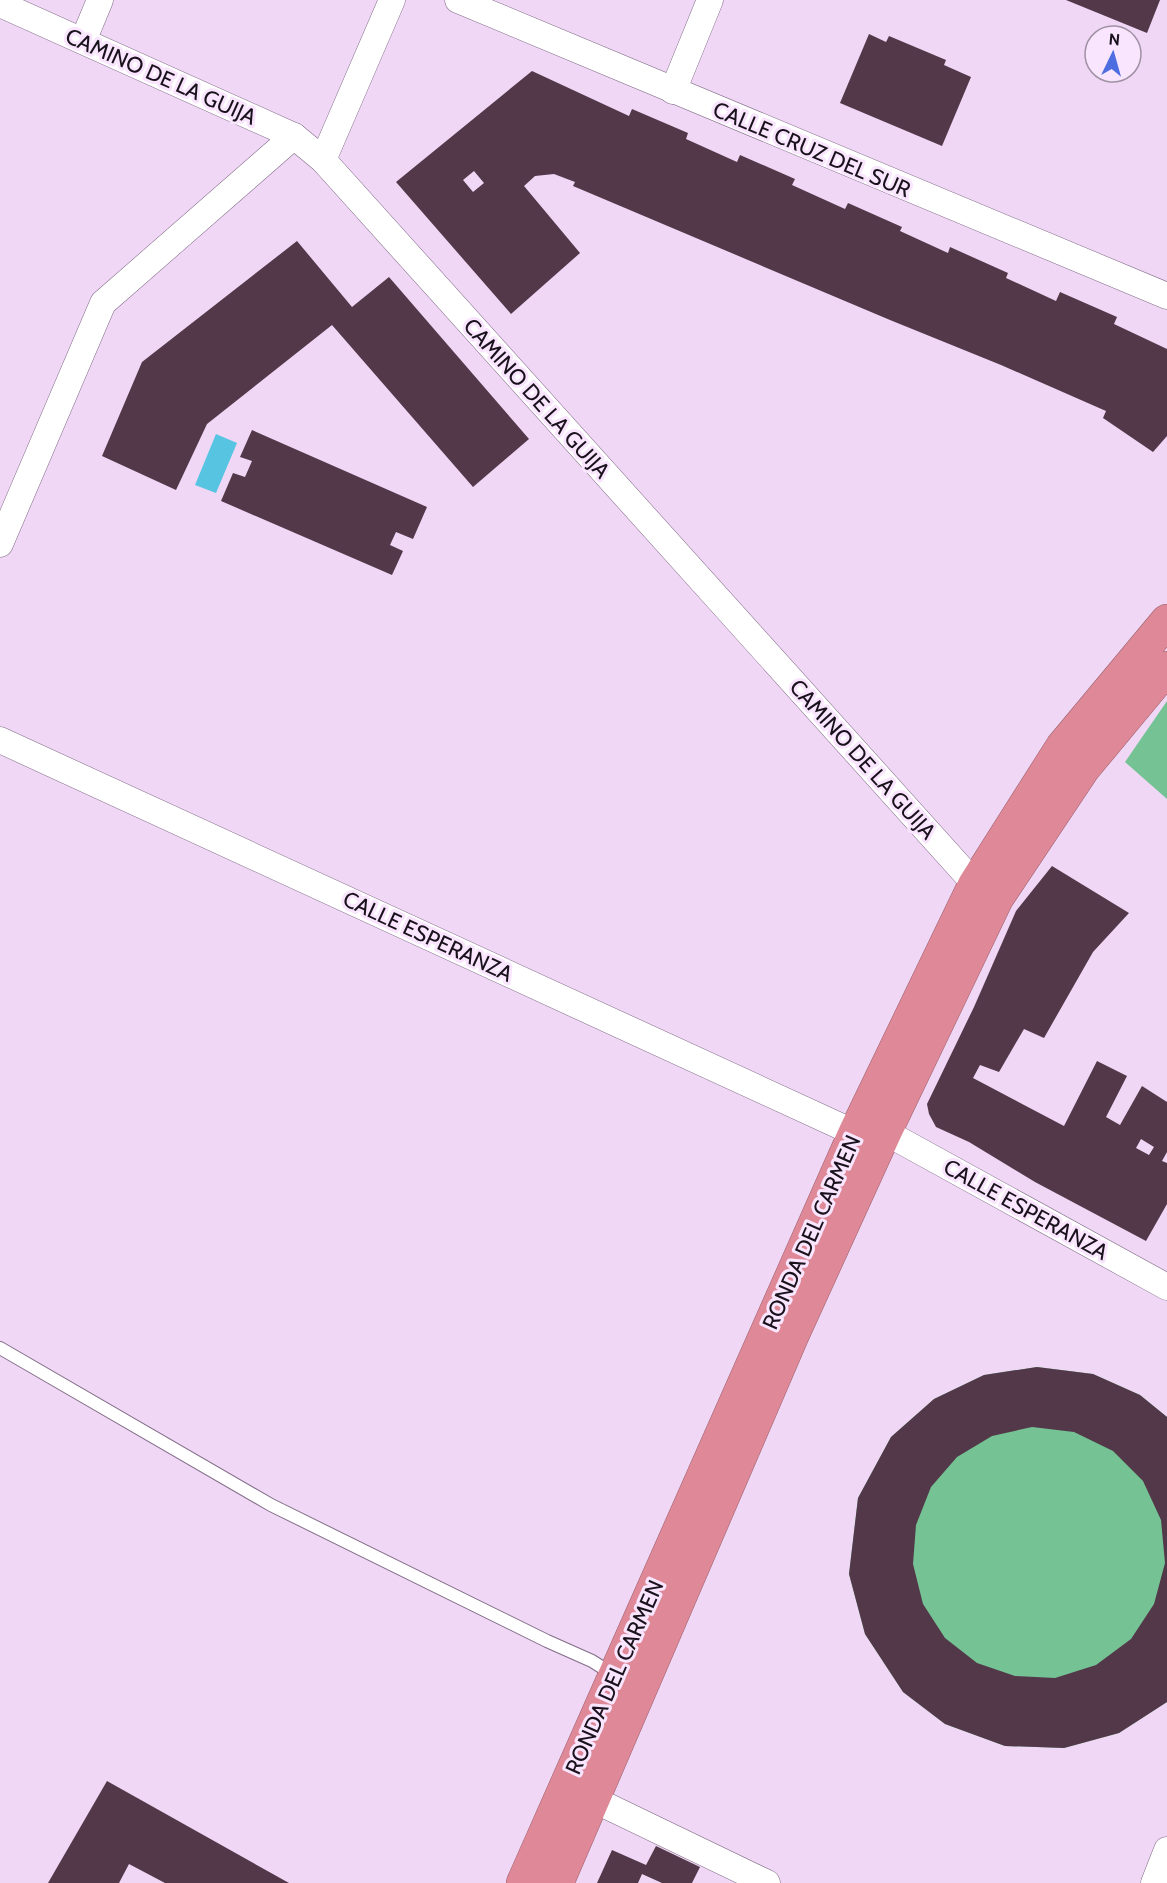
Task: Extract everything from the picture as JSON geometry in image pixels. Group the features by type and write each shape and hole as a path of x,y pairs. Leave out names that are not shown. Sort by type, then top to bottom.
{"highway":[{"name":"RONDA DEL CARMEN","path":"557,1883 580,1792 615,1676 870,1132 986,891 1062,747 1167,621"},
{"name":"RONDA DEL CARMEN","path":"986,891 1167,668"},
{"name":"RONDA DEL CARMEN","path":"523,1883 580,1792 792,1336 870,1132"}],"street":[{"path":"83,41 100,0"},
{"path":"323,160 392,0"},
{"name":"CALLE CRUZ DEL SUR","path":"458,0 1167,296"},
{"path":"673,91 710,0"},
{"name":"CAMINO DE LA GUIJA","path":"0,4 294,136 323,160 986,891"},
{"path":"0,544 103,303 294,136"},
{"name":"CALLE ESPERANZA","path":"0,740 870,1132 1167,1287"},
{"path":"580,1792 760,1881"},
{"path":"1154,1883 1167,1850"}],"lane":[{"path":"0,1348 271,1505 592,1661 615,1676"}],"green space":[{"path":"1167,701 1167,799 1125,762"},
{"path":"1037,1367 1093,1374 1140,1395 1167,1417 1167,1702 1119,1733 1064,1748 1005,1746 945,1724 903,1692 865,1634 849,1574 858,1498 891,1437 934,1399 984,1375"}],"water":[{"path":"216,434 237,443 216,493 195,485"}],"building":[{"path":"1066,0 1160,0 1147,33 1143,31 1143,24 1125,24"},
{"path":"869,34 886,42 889,36 946,60 944,65 971,77 942,146 840,103"},
{"path":"532,71 629,116 632,109 688,133 686,139 737,162 740,155 795,179 792,185 845,209 848,203 902,227 900,231 948,253 950,247 1008,273 1006,278 1056,301 1060,292 1117,317 1114,324 1167,349 1167,436 1153,452 1103,418 1106,411 573,186 575,182 554,174 535,176 524,186 580,253 511,314 396,182","holes":["474,171 484,183 473,192 463,180"]},
{"path":"297,241 352,307 389,277 529,439 473,487 332,325 207,424 176,490 102,456 142,362"},
{"path":"252,430 427,507 413,539 396,532 390,545 403,551 392,575 221,501 233,473 245,477 252,461 240,457"},
{"path":"1052,866 1129,913 1093,952 1044,1038 1024,1029 999,1072 980,1065 973,1078 1064,1126 1097,1061 1127,1076 1106,1117 1120,1125 1142,1086 1167,1102 1167,1152 1162,1161 1167,1163 1167,1204 1146,1241 1035,1182 969,1142 936,1127 929,1114 927,1104 974,1007 1016,911","holes":["1141,1139 1154,1147 1149,1155 1136,1148"]},
{"path":"1037,1367 1093,1374 1140,1395 1167,1417 1167,1702 1119,1733 1064,1748 1005,1746 945,1724 903,1692 865,1634 849,1574 858,1498 891,1437 934,1399 984,1375","holes":["1032,1427 1074,1432 1113,1451 1143,1481 1161,1520 1165,1563 1154,1604 1131,1639 1096,1665 1055,1678 1015,1676 977,1663 945,1638 923,1604 913,1564 916,1525 931,1487 957,1457 992,1436"]},
{"path":"107,1781 289,1883 165,1883 129,1864 119,1883 48,1883"},
{"path":"656,1846 700,1867 692,1883 662,1883 642,1874 638,1883 597,1883 612,1850 646,1865"}]}
